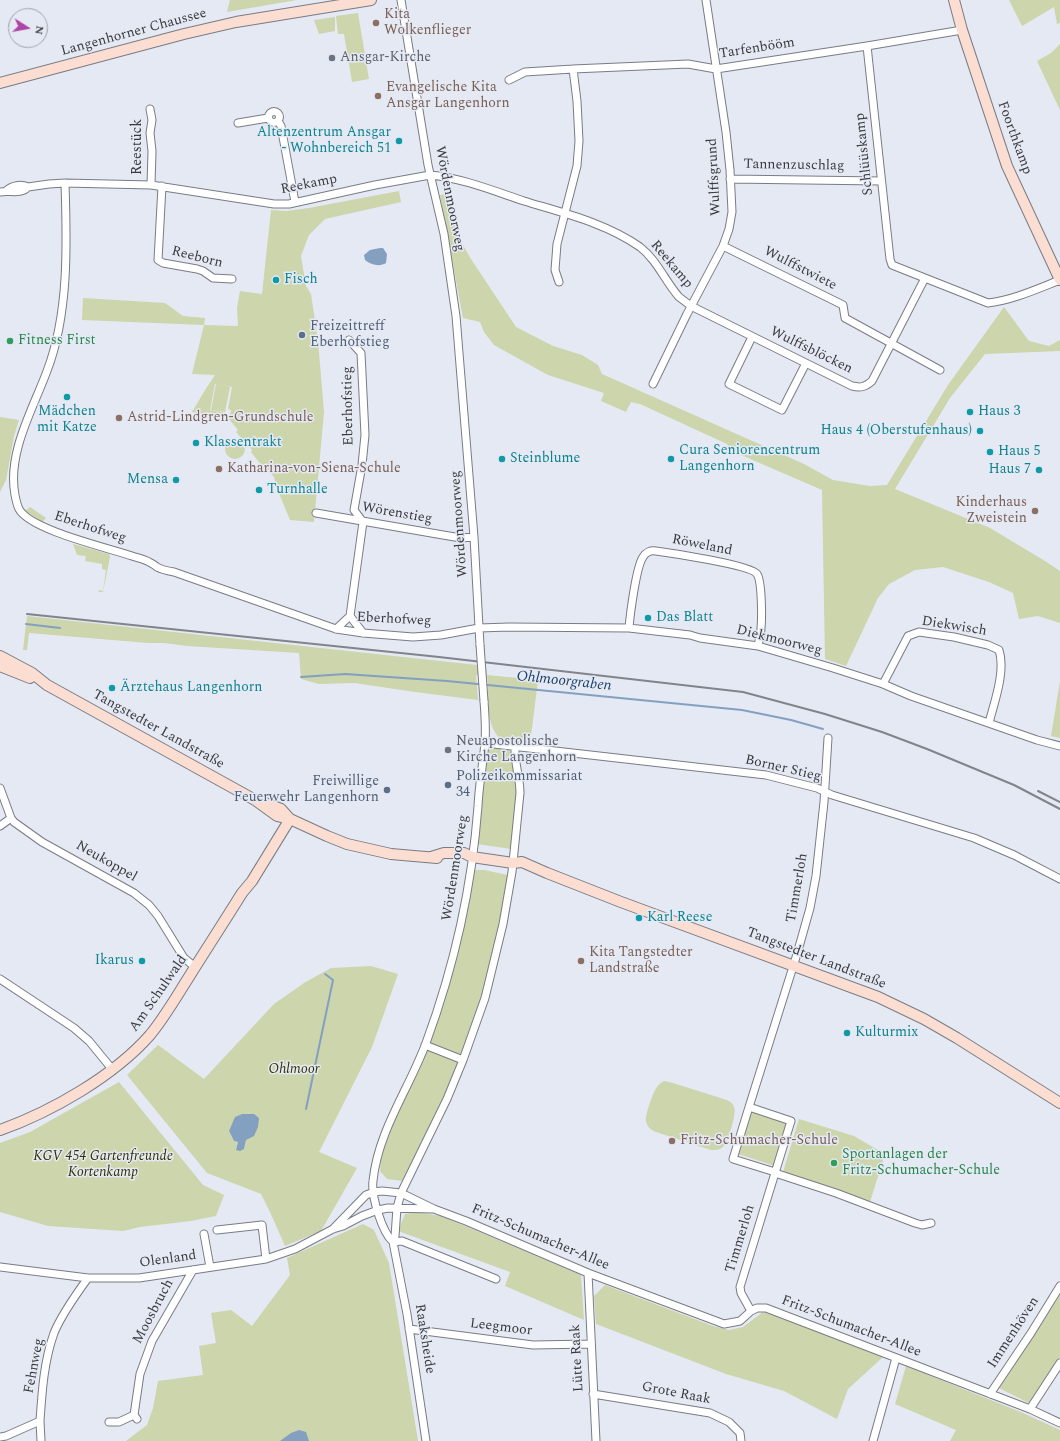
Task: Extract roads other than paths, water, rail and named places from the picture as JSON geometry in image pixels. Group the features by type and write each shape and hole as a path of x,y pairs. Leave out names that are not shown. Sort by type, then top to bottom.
{"street":[{"name":"Langenhorner Chaussee","path":"0,83 184,34 236,22 371,0"},
{"name":"Wördenmoorweg","path":"374,1192 372,1182 380,1146 425,1045 443,995 457,944 472,857 485,743 484,700 474,537 466,424 455,309 444,234 430,175 401,0"},
{"name":"Wulffsgrund","path":"653,384 691,306 724,246 732,212 726,132 706,0"},
{"name":"Foorthkamp","path":"954,0 962,30 1007,166 1060,280"},
{"name":"Tarfenbööm","path":"509,80 524,72 573,69 688,64 716,69 962,30"},
{"name":"Schlüüskamp","path":"867,46 890,259 892,265 925,278"},
{"path":"559,282 555,270 558,244 576,166 579,141 577,101 573,69"},
{"name":"Reestück","path":"150,109 152,120 150,133 152,151 151,185"},
{"path":"238,123 268,118 272,123 278,121 281,126 295,202"},
{"name":"Reekamp","path":"3,191 21,185 28,187 65,183 151,185 274,204 295,202 430,175 460,181 565,213 613,231 641,248 660,267 680,298 691,306"},
{"name":"Tannenzuschlag","path":"730,179 881,181"},
{"name":"Eberhofweg","path":"65,183 65,282 59,326 50,363 29,414 17,455 13,481 19,509 25,517 56,532 151,562 157,567 336,629 363,633 414,637 441,635 479,628"},
{"name":"Reeborn","path":"162,186 158,260 163,263 203,271 213,278 232,279"},
{"name":"Wulffstwiete","path":"724,246 843,305 845,318 940,370"},
{"path":"925,278 988,303 1025,294 1060,280"},
{"name":"Wulffsblöcken","path":"691,306 858,388 866,386 872,381 925,278"},
{"path":"752,337 729,384 782,410 806,363"},
{"name":"Eberhofstieg","path":"349,340 361,352 363,375 365,435 362,465 354,510 363,522"},
{"name":"Wörenstieg","path":"316,513 461,538 474,537"},
{"path":"336,629 350,616 363,522"},
{"name":"Röweland","path":"629,628 640,562 647,553 656,551 730,564 756,572 759,578 761,629 758,646"},
{"path":"350,616 363,633"},
{"name":"Diekmoorweg","path":"479,628 629,628 690,635 700,638 758,646 883,684 911,696 1037,740 1060,746"},
{"name":"Diekwisch","path":"883,684 908,636 919,632 988,644 999,650 1002,658 1002,668 989,723"},
{"name":"Tangstedter Landstraße","path":"0,656 32,673 47,685"},
{"name":"Tangstedter Landstraße","path":"0,666 47,685 255,800 277,807 290,819 327,836 359,848 391,854 464,860 472,857 513,863 520,869 547,873 878,997 924,1019 1060,1103"},
{"name":"Timmerloh","path":"828,738 825,791 814,885 806,926 733,1159 836,1193 915,1223 922,1225 931,1223"},
{"name":"Borner Stieg","path":"485,743 766,775 817,788 832,795 974,838 1014,855 1060,879"},
{"path":"400,1196 447,1099 464,1060 485,998 503,924 513,863 520,793 520,780 515,747"},
{"path":"0,788 11,818 0,826"},
{"name":"Neukoppel","path":"11,818 42,842 134,893 158,916 184,958 195,967"},
{"name":"Am Schulwald","path":"0,1130 30,1118 82,1090 112,1069 140,1046 157,1027 242,893 252,881 290,819"},
{"path":"0,979 74,1028 89,1041 112,1069"},
{"path":"425,1045 464,1060"},
{"name":"Timmerloh","path":"749,1107 791,1121 740,1287 741,1293 751,1311"},
{"name":"Fritz-Schumacher-Allee","path":"374,1192 387,1191 400,1196 419,1200 434,1209 588,1273 724,1324 740,1321 751,1311 757,1308 766,1308 1030,1409 1060,1423"},
{"name":"Raaksheide","path":"374,1192 378,1210 389,1238 393,1242 409,1328 426,1441"},
{"name":"Olenland","path":"333,1229 366,1195 374,1192"},
{"name":"Raaksheide","path":"393,1242 396,1236 397,1208 400,1196"},
{"name":"Fritz-Schumacher-Allee","path":"388,1208 434,1209"},
{"name":"Olenland","path":"0,1267 88,1278 138,1278 266,1259 295,1249 362,1216 388,1208"},
{"path":"217,1230 262,1225 266,1259"},
{"path":"204,1234 210,1267"},
{"path":"393,1242 402,1241 496,1279"},
{"name":"Moosbruch","path":"109,1422 119,1422 135,1417 140,1374 152,1341 193,1270"},
{"name":"Lütte Raak","path":"588,1273 590,1344 596,1441"},
{"name":"Fehnweg","path":"41,1441 40,1421 45,1364 54,1332 88,1278"},
{"name":"Immenhöven","path":"990,1394 1031,1333 1060,1286"},
{"name":"Leegmoor","path":"409,1328 532,1345 590,1344"},
{"path":"873,1441 896,1358"},
{"path":"1030,1409 1060,1363"},
{"name":"Grote Raak","path":"593,1394 710,1413 730,1422 740,1433 742,1441"},
{"path":"0,1437 6,1436 40,1421"}],"water":[{"path":"383,248 387,254 386,263 376,265 365,260 364,255 370,250"},
{"path":"242,1114 254,1114 259,1118 258,1127 254,1136 246,1140 244,1149 240,1151 236,1150 238,1142 234,1141 229,1131 235,1117"},
{"path":"299,1430 306,1432 309,1441 280,1441 291,1433"}],"waterway":[{"name":"Ohlmoorgraben","path":"26,624 60,628"},
{"name":"Ohlmoorgraben","path":"301,677 345,674 447,681 742,710 791,720 823,729"},
{"name":"Ohlmoorgraben","path":"306,1109 333,980 325,974"}],"railway":[{"path":"27,614 439,657 743,692 825,714 882,732 1014,785 1060,809"},
{"path":"1038,791 1060,802"}],"place":[{"name":"Kita Wolkenflieger","path":"376,23"},
{"name":"Ansgar-Kirche","path":"332,58"},
{"name":"Evangelische Kita Ansgar Langenhorn","path":"378,96"},
{"name":"Altenzentrum Ansgar - Wohnbereich 51","path":"399,141"},
{"name":"Fisch","path":"276,280"},
{"name":"Freizeittreff Eberhofstieg","path":"302,335"},
{"name":"Fitness First","path":"10,341"},
{"name":"Mädchen mit Katze","path":"67,397"},
{"name":"Haus 3","path":"970,412"},
{"name":"Astrid-Lindgren-Grundschule","path":"119,418"},
{"name":"Haus 4 (Oberstufenhaus)","path":"980,431"},
{"name":"Klassentrakt","path":"196,443"},
{"name":"Haus 5","path":"990,452"},
{"name":"Steinblume","path":"502,459"},
{"name":"Cura Seniorencentrum Langenhorn","path":"671,459"},
{"name":"Katharina-von-Siena-Schule","path":"219,469"},
{"name":"Haus 7","path":"1039,470"},
{"name":"Mensa","path":"176,480"},
{"name":"Turnhalle","path":"259,490"},
{"name":"Kinderhaus Zweistein","path":"1035,511"},
{"name":"Das Blatt","path":"648,618"},
{"name":"Ärztehaus Langenhorn","path":"112,688"},
{"name":"Neuapostolische Kirche Langenhorn","path":"448,750"},
{"name":"Polizeikommissariat 34","path":"448,785"},
{"name":"Freiwillige Feuerwehr Langenhorn","path":"387,790"},
{"name":"Karl Reese","path":"639,918"},
{"name":"Ikarus","path":"142,961"},
{"name":"Kita Tangstedter Landstraße","path":"581,961"},
{"name":"Kulturmix","path":"847,1033"},
{"name":"Fritz-Schumacher-Schule","path":"672,1141"},
{"name":"Sportanlagen der Fritz-Schumacher-Schule","path":"834,1163"}],"park label":[{"name":"Ohlmoor","path":"294,1070"},
{"name":"KGV 454 Gartenfreunde Kortenkamp","path":"103,1166"}]}
